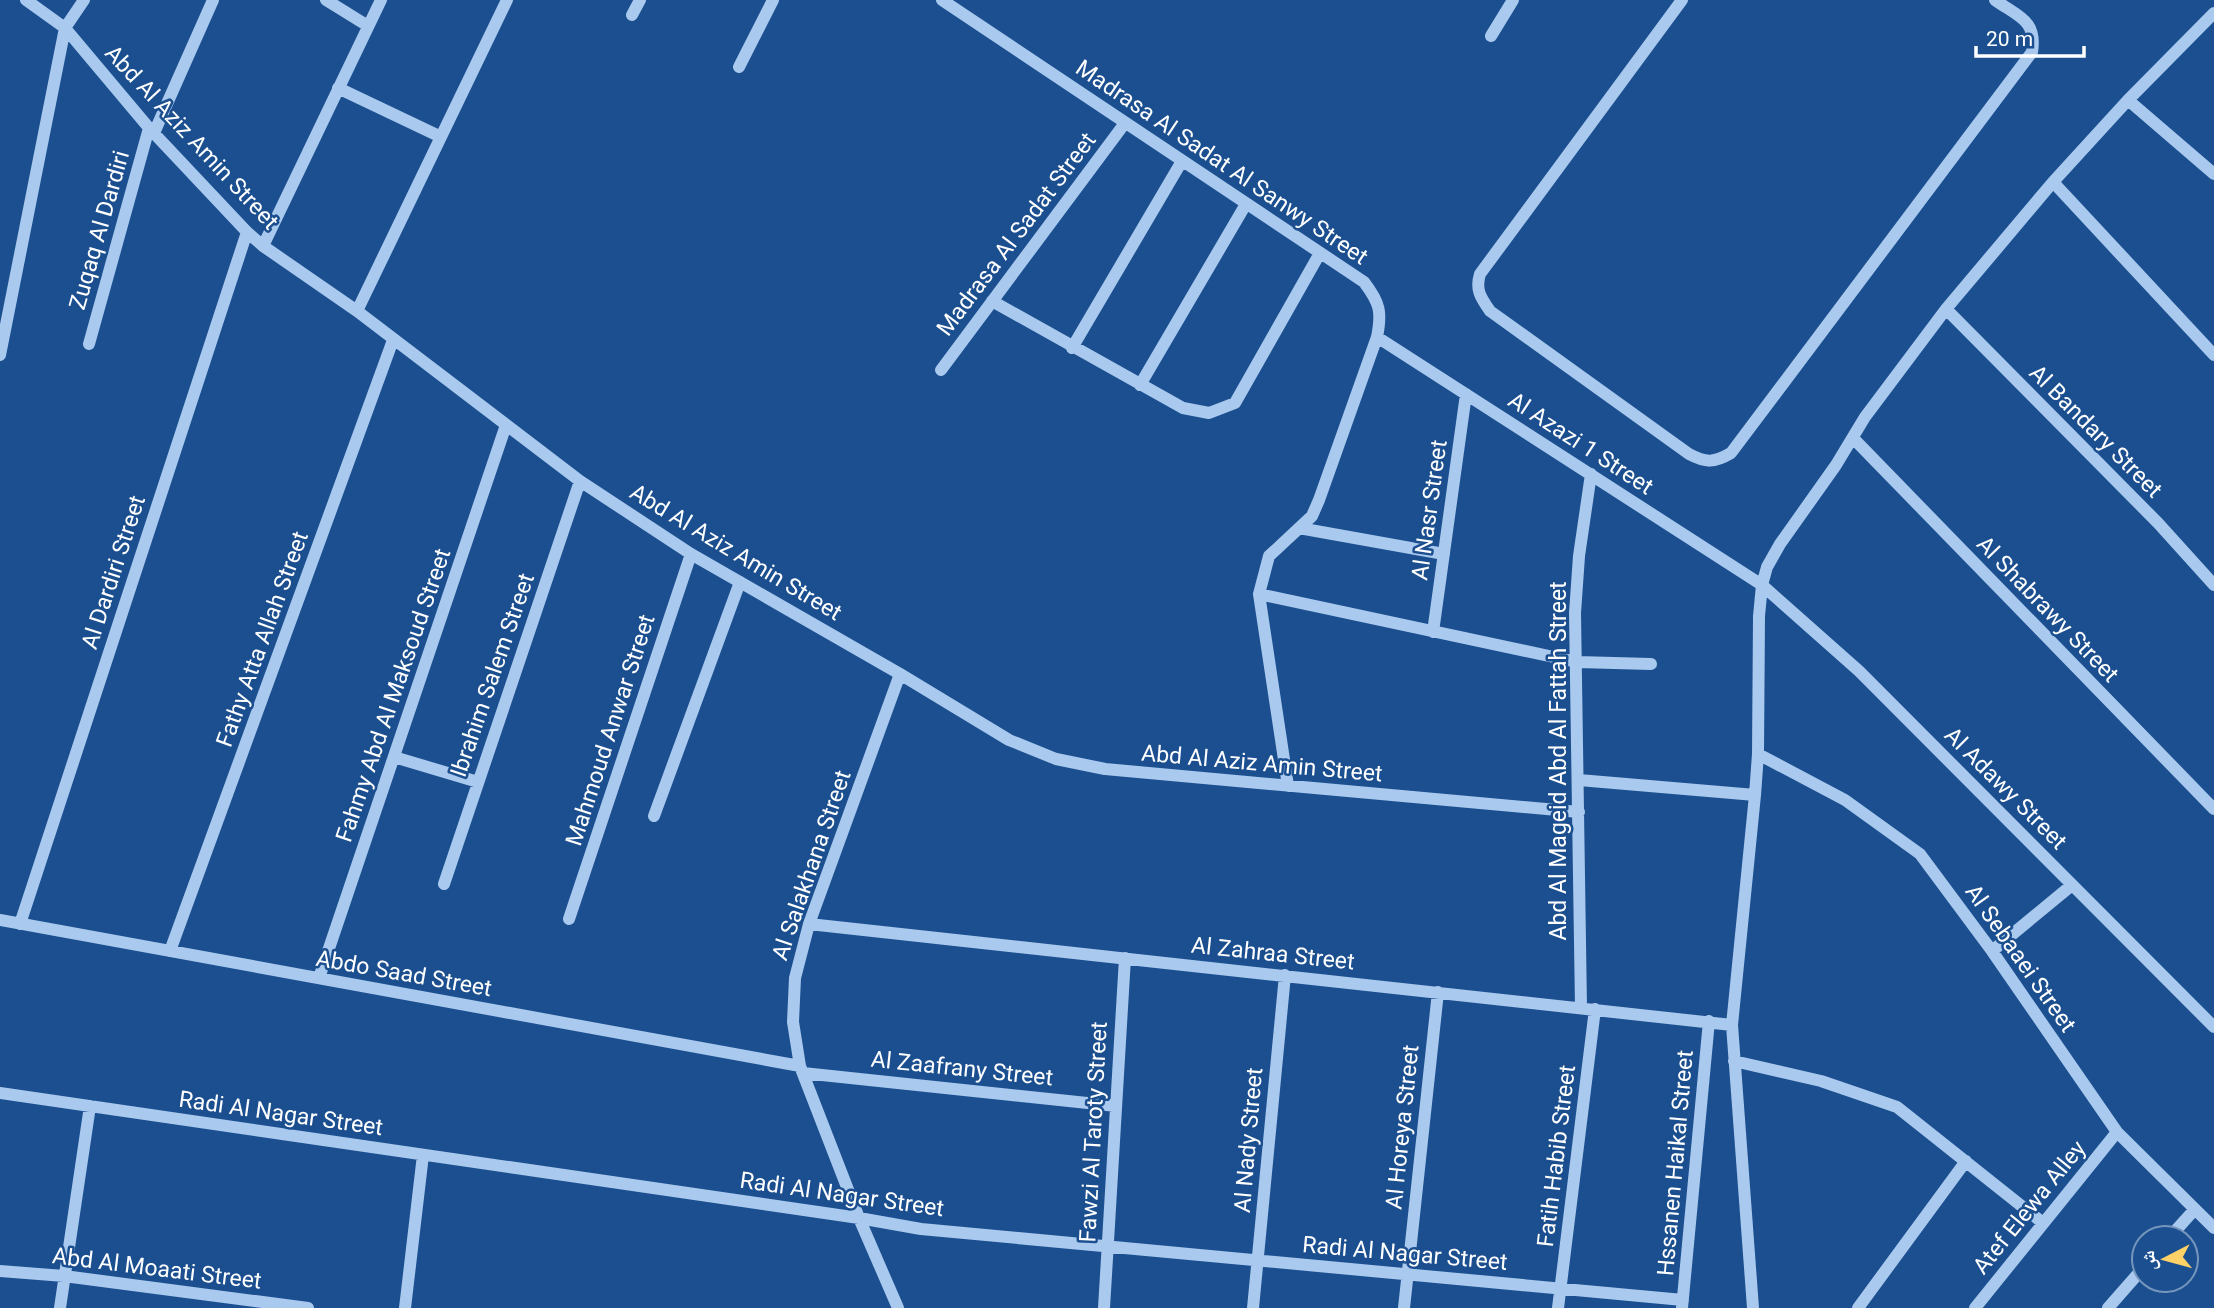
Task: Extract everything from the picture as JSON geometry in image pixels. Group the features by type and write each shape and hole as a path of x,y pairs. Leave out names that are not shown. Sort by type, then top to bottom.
{"street":[{"name":"Abd Al Aziz Amin Street","path":"26,0 65,27 152,131 263,246 357,311 580,481 691,554 1009,740 1056,759 1105,769 1579,812"},
{"path":"0,355 65,27 84,0"},
{"path":"152,131 213,0"},
{"path":"326,0 368,26"},
{"path":"263,246 380,0"},
{"path":"357,311 507,0"},
{"path":"632,15 640,0"},
{"path":"739,67 774,0"},
{"name":"Madrasa Al Sadat Al Sanwy Street","path":"942,0 1364,282 1376,298 1381,318 1377,337 1319,500 1312,516 1269,556 1259,594"},
{"path":"1491,36 1513,0"},
{"path":"1682,0 1480,274 1478,283 1479,294 1490,311 1689,454 1704,462 1717,462 1731,453 2032,52 2034,37 2031,26 1995,0"},
{"path":"1753,1308 1732,1025 1755,795 1762,584 1767,567 1891,380 1945,309 2053,182 2128,100 2214,13"},
{"path":"338,88 441,137"},
{"path":"2128,100 2214,174"},
{"name":"Madrasa Al Sadat Street","path":"941,370 1125,123"},
{"name":"Zuqaq Al Dardiri","path":"89,344 152,131"},
{"path":"1072,348 1182,161"},
{"path":"2053,182 2214,355"},
{"path":"1140,385 1246,204"},
{"name":"Al Dardiri Street","path":"20,924 247,232"},
{"path":"992,302 1183,408 1209,414 1235,403 1320,253"},
{"name":"Al Bandary Street","path":"1945,309 2158,523 2214,585"},
{"name":"Al Azazi 1 Street","path":"1377,337 1762,584"},
{"name":"Fathy Atta Allah Street","path":"170,951 393,340"},
{"name":"Al Nasr Street","path":"1433,632 1466,394"},
{"name":"Fahmy Abd Al Maksoud Street","path":"319,978 506,425"},
{"name":"Al Shabrawy Street","path":"1853,438 2214,809"},
{"name":"Abd Al Mageid Abd Al Fattah Street","path":"1581,1008 1575,613 1579,556 1591,474"},
{"name":"Ibrahim Salem Street","path":"444,884 580,481"},
{"path":"1299,528 1444,554"},
{"name":"Mahmoud Anwar Street","path":"569,919 691,554"},
{"path":"654,816 740,582"},
{"name":"Al Adawy Street","path":"1762,584 1859,671 2214,1027"},
{"path":"1288,786 1259,594 1577,663 1651,664"},
{"name":"Al Salakhana Street","path":"898,1308 859,1218 801,1070 793,1023 794,978 809,924 900,674"},
{"name":"Al Sebaaei Street","path":"1758,754 1845,800 1920,855 1992,951 2117,1132 2214,1228"},
{"path":"394,757 478,782"},
{"path":"1579,780 1755,795"},
{"path":"1992,951 2072,885"},
{"name":"Abdo Saad Street","path":"0,920 801,1070"},
{"name":"Al Zahraa Street","path":"809,924 1732,1025"},
{"name":"Fawzi Al Taroty Street","path":"1104,1308 1125,958"},
{"name":"Al Nady Street","path":"1253,1308 1285,975"},
{"name":"Al Horeya Street","path":"1404,1308 1438,992"},
{"name":"Fatih Habib Street","path":"1559,1308 1595,1009"},
{"name":"Hssanen Haikal Street","path":"1683,1304 1709,1021"},
{"path":"1734,1061 1822,1081 1897,1107 2043,1223"},
{"name":"Al Zaafrany Street","path":"801,1070 1116,1106"},
{"name":"Radi Al Nagar Street","path":"0,1093 921,1229 1561,1289 1683,1304"},
{"path":"60,1308 90,1106"},
{"name":"Atef Elewa Alley","path":"1975,1308 2117,1132"},
{"path":"405,1308 423,1155"},
{"path":"1858,1308 1966,1161"},
{"path":"2182,1224 2195,1209"},
{"name":"Abd Al Moaati Street","path":"0,1271 64,1276 308,1308"},
{"path":"2108,1308 2130,1283"}]}
